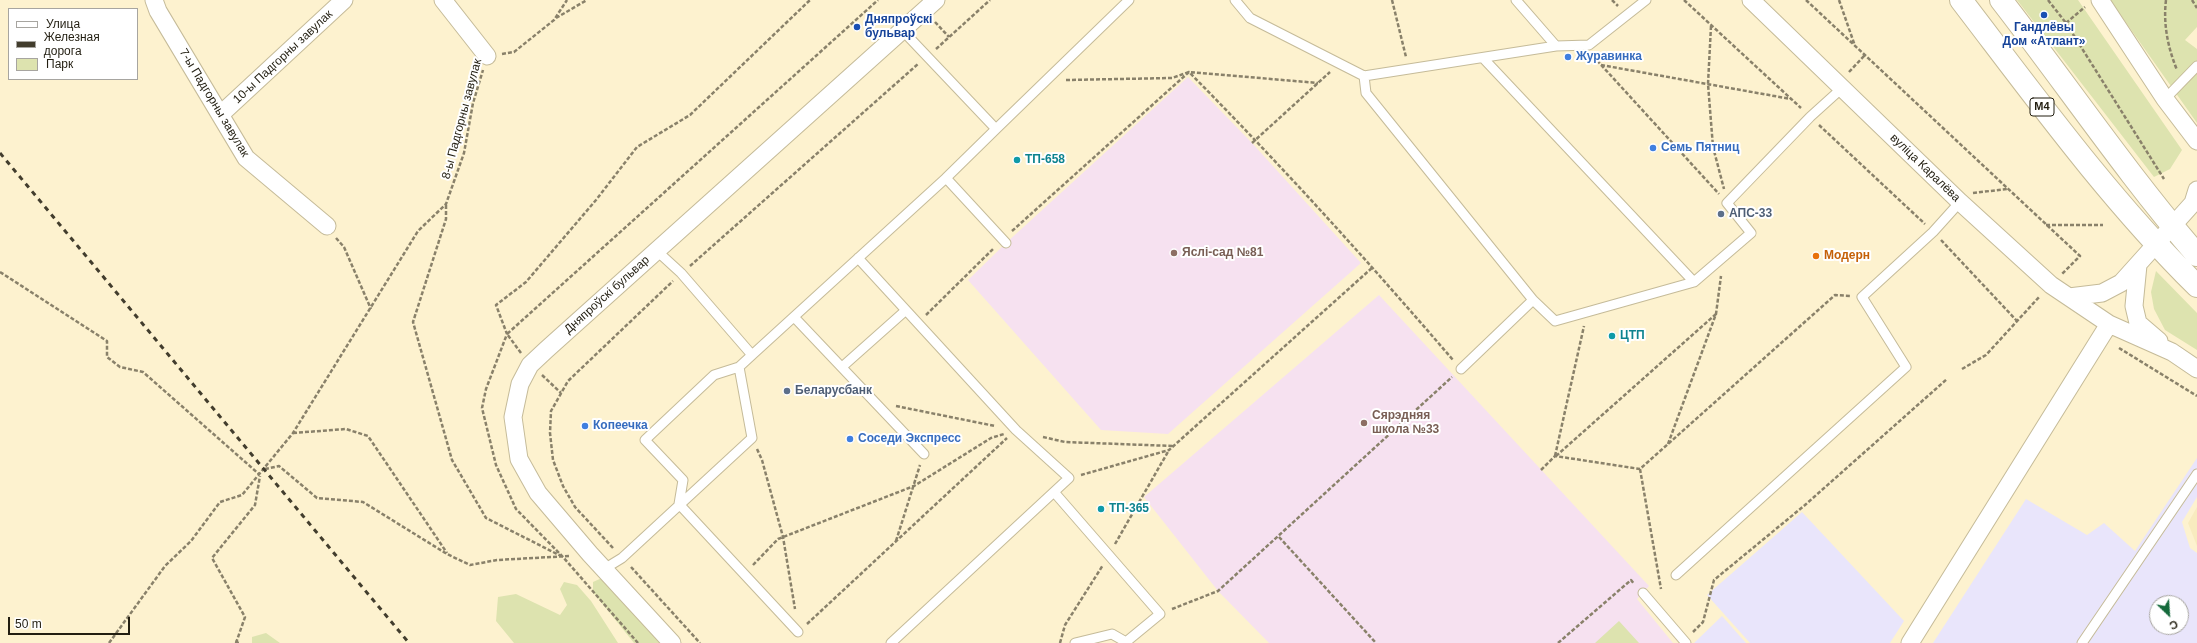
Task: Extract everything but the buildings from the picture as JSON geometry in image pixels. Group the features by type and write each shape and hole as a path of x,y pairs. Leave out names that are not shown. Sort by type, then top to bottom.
{"main road":[{"name":"М4","path":"1961,0 2068,142 2156,244 2197,286"},
{"name":"М4","path":"2001,0 2172,227 2197,255"}],"street":[{"name":"7-ы Падгорны завулак","path":"154,0 158,11 246,158 327,226"},
{"name":"10-ы Падгорны завулак","path":"221,114 344,0"},
{"path":"443,0 487,56"},
{"name":"Дняпроўскі бульвар","path":"672,643 590,554 538,493 519,459 513,417 520,384 530,365 936,0"},
{"name":"вуліца Каралёва","path":"1751,0 1960,202 2051,285 2069,297 2105,330 2172,352"},
{"path":"2094,2 2197,142"},
{"path":"2069,297 2102,293 2121,283 2196,198"},
{"path":"2138,265 2134,306 2138,323 2172,352 2197,370"},
{"path":"1910,643 2105,330"}],"lane":[{"path":"679,504 683,480 645,440 714,375 739,368 946,178 1129,0"},
{"path":"1235,0 1250,18 1364,76 1556,46 1589,45 1646,0"},
{"path":"1516,0 1556,46"},
{"path":"903,31 996,129"},
{"path":"1483,58 1694,282"},
{"path":"2165,99 2197,66"},
{"path":"1364,76 1366,94 1533,300 1555,321 1694,282 1751,234 1727,203 1839,86"},
{"path":"946,178 1004,241"},
{"path":"1676,575 1906,367 1862,297 1934,232 1960,202"},
{"path":"657,251 681,273 752,355"},
{"path":"858,258 905,311 1016,430 1069,478 891,643"},
{"path":"1460,369 1533,300"},
{"path":"842,367 905,311"},
{"path":"794,317 924,454"},
{"path":"604,569 622,558 752,438 739,368"},
{"path":"2082,643 2197,474"},
{"path":"1054,492 1160,614 1126,643 1112,634 1075,643"},
{"path":"679,504 798,632"},
{"path":"1643,593 1685,642"}],"path":[{"name":"8-ы Падгорны завулак","path":"109,643 165,566 191,541 220,502 242,495 265,469 293,433 418,231 446,204 464,153 473,103 487,56 514,52 554,20 567,0"},
{"path":"554,20 587,0"},
{"path":"562,393 530,365 506,334 496,305 526,282 596,200 636,147 690,115 810,0"},
{"path":"638,643 563,557 516,509 496,465 482,408 486,388 506,334 878,0"},
{"path":"1392,0 1409,69"},
{"path":"1684,0 1934,232 2017,321"},
{"path":"1839,0 1856,46"},
{"path":"2048,0 2066,23 2164,179"},
{"path":"2166,0 2167,37 2171,57 2183,81"},
{"path":"2192,0 2197,8"},
{"path":"2066,23 2094,2"},
{"path":"931,17 949,36"},
{"path":"1711,26 1708,84 1713,147 1727,203"},
{"path":"1589,45 1600,65 1727,203"},
{"path":"1839,86 1865,55"},
{"path":"1252,143 1339,64"},
{"path":"1600,65 1791,100"},
{"path":"1160,614 1218,591 1279,537 1460,369 1373,267 1256,139 1189,72"},
{"path":"917,323 1004,241 1189,72"},
{"path":"1046,80 1172,78 1189,72 1318,83"},
{"path":"1960,202 1975,191 2007,189"},
{"path":"446,204 446,220 413,322 452,460 486,518 563,557"},
{"path":"2046,225 2103,225"},
{"path":"327,226 344,247 371,309"},
{"path":"1668,444 1716,314 1724,256"},
{"path":"1069,478 1169,450 1373,267"},
{"path":"0,272 107,341 107,357 120,367 143,372 260,475 255,505 212,558 245,617 236,642 240,643"},
{"path":"1640,469 1835,295 1862,297"},
{"path":"1555,456 1587,312"},
{"path":"1541,470 1716,314"},
{"path":"2105,330 2197,396"},
{"path":"1685,642 1703,622 1714,580 1805,505 1947,380"},
{"path":"293,433 346,429 368,436 447,554"},
{"path":"744,574 778,539 914,486 992,438 1016,430"},
{"path":"798,632 1016,430"},
{"path":"752,438 762,460 783,537 798,632"},
{"path":"896,541 924,454"},
{"path":"1555,456 1640,469"},
{"path":"265,469 279,466 317,498 363,502 447,554 470,565 497,560 563,557 590,554"},
{"path":"1640,469 1661,589"},
{"path":"1279,537 1376,643"},
{"path":"1650,601 1676,575"},
{"path":"1558,643 1631,580 1643,593"}],"shaded area":[{"name":"Яслі-сад №81","path":"1188,77 1252,143 1361,263 1168,434 1101,430 968,280 1006,243"},
{"name":"Сярэдняя школа №33","path":"1379,295 1649,586 1637,599 1673,643 1269,643 1218,591 1144,497"},
{"path":"2197,458 2197,497 2182,522 2190,548 2197,553 2197,643 1933,643 2026,499 2087,535 2104,523 2135,551"},
{"path":"2197,507 2197,546 2188,523"},
{"path":"1802,512 1904,621 1890,643 1750,643 1707,595"},
{"path":"1722,616 1746,643 1694,643"}],"green space":[{"path":"2017,0 2078,0 2182,150 2170,169 2154,177"},
{"path":"2110,0 2197,0 2197,27 2185,40 2197,49 2197,123"},
{"path":"2156,271 2197,313 2197,350 2165,330 2154,309 2151,292"},
{"path":"604,577 665,643 634,643 593,592 593,582"},
{"path":"564,582 577,585 591,601 618,643 514,643 496,621 498,597 516,594 560,615 567,605 560,589"},
{"path":"1619,621 1639,643 1595,643"},
{"path":"266,633 280,643 252,643 252,637"}],"railway":[{"path":"0,153 409,643"}],"place":[{"name":"Гандлёвы Дом «Атлант»","path":"2044,15"},
{"name":"Дняпроўскі бульвар","path":"857,27"},
{"name":"Журавинка","path":"1568,57"},
{"name":"Семь Пятниц","path":"1653,148"},
{"name":"ТП-658","path":"1017,160"},
{"name":"АПС-33","path":"1721,214"},
{"name":"Яслі-сад №81","path":"1174,253"},
{"name":"Модерн","path":"1816,256"},
{"name":"ЦТП","path":"1612,336"},
{"name":"Беларусбанк","path":"787,391"},
{"name":"Сярэдняя школа №33","path":"1364,423"},
{"name":"Копеечка","path":"585,426"},
{"name":"Соседи Экспресс","path":"850,439"},
{"name":"ТП-365","path":"1101,509"}]}
